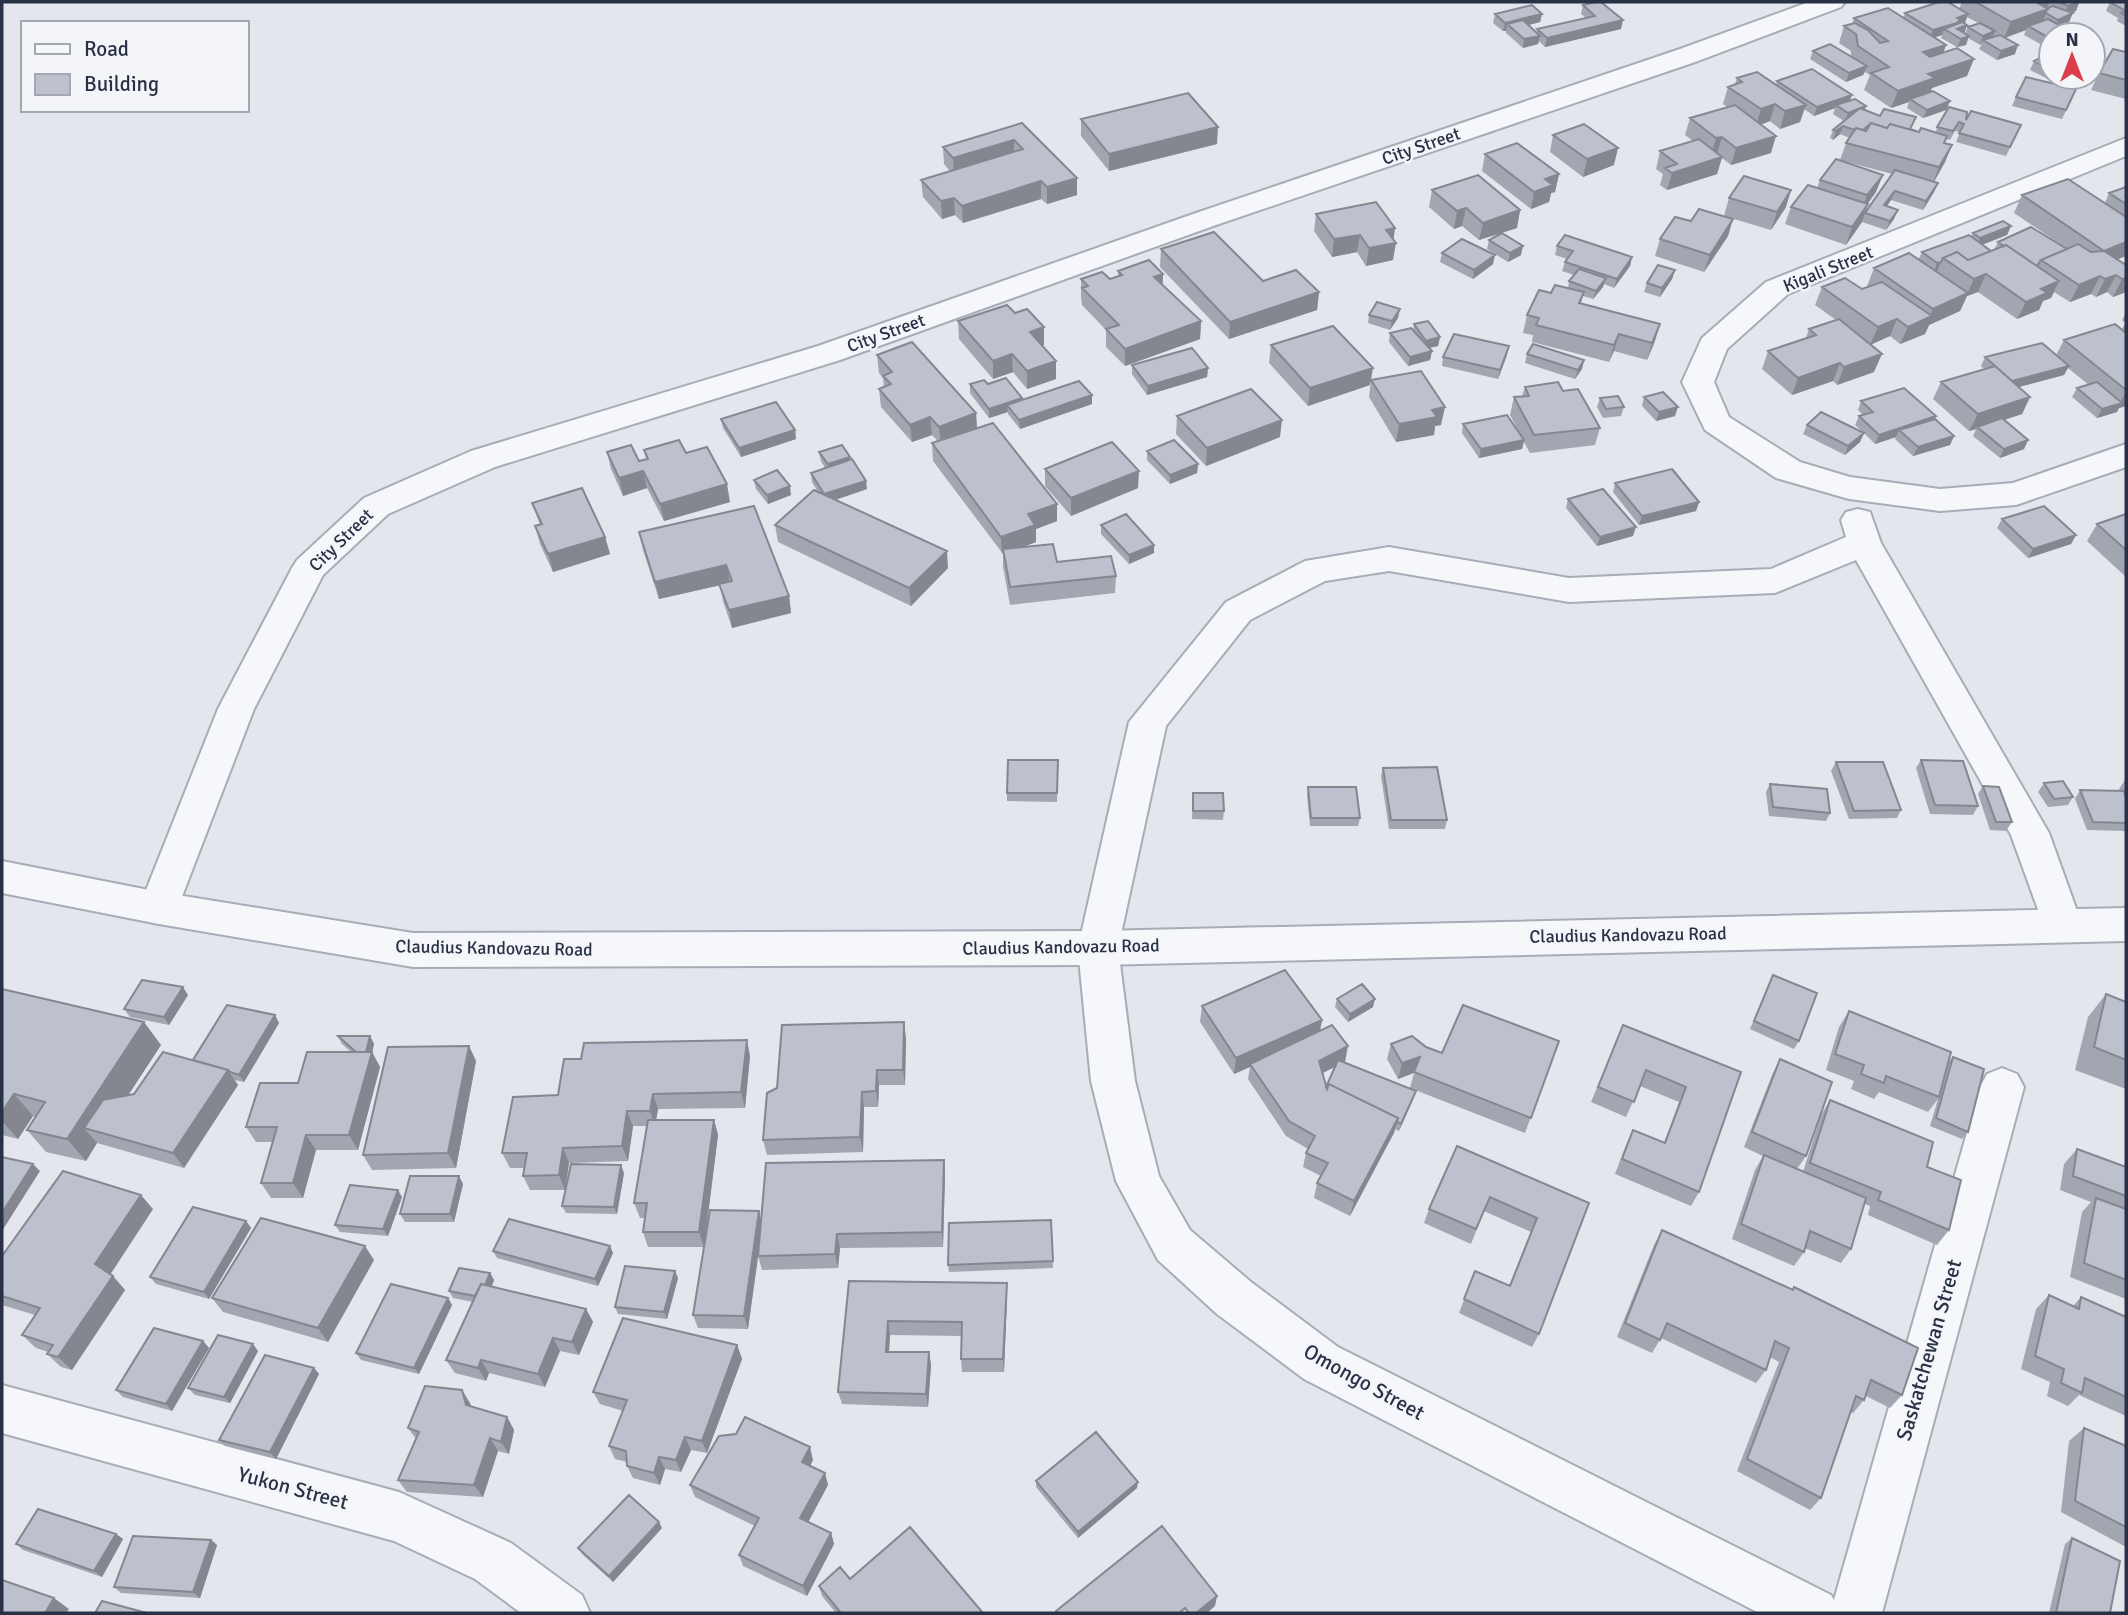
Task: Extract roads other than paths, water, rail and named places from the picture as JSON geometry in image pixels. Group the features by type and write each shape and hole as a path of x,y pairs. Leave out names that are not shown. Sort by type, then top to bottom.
{"street":[{"name":"City Street","path":"159,908 236,709 309,568 376,506 483,459 830,353 1206,219 1689,55 1832,2"},
{"name":"Kigali Street","path":"2126,146 1777,288 1713,345 1698,382 1716,423 1788,470 1849,488 1940,500 2016,494 2126,455"},
{"path":"1849,488 1864,543 2030,833 2062,925"},
{"name":"Omongo Street","path":"1813,1613 1321,1363 1234,1298 1174,1245 1138,1181 1113,1081 1098,947 1147,722 1238,611 1317,570 1389,559 1569,590 1775,581 1864,543"},
{"name":"Claudius Kandovazu Road","path":"2,877 159,908 413,950 1098,947 2126,925"},
{"name":"Saskatchewan Street","path":"1856,1613 2002,1087"},
{"name":"Yukon Street","path":"2,1409 398,1517 493,1561 564,1613"}]}
